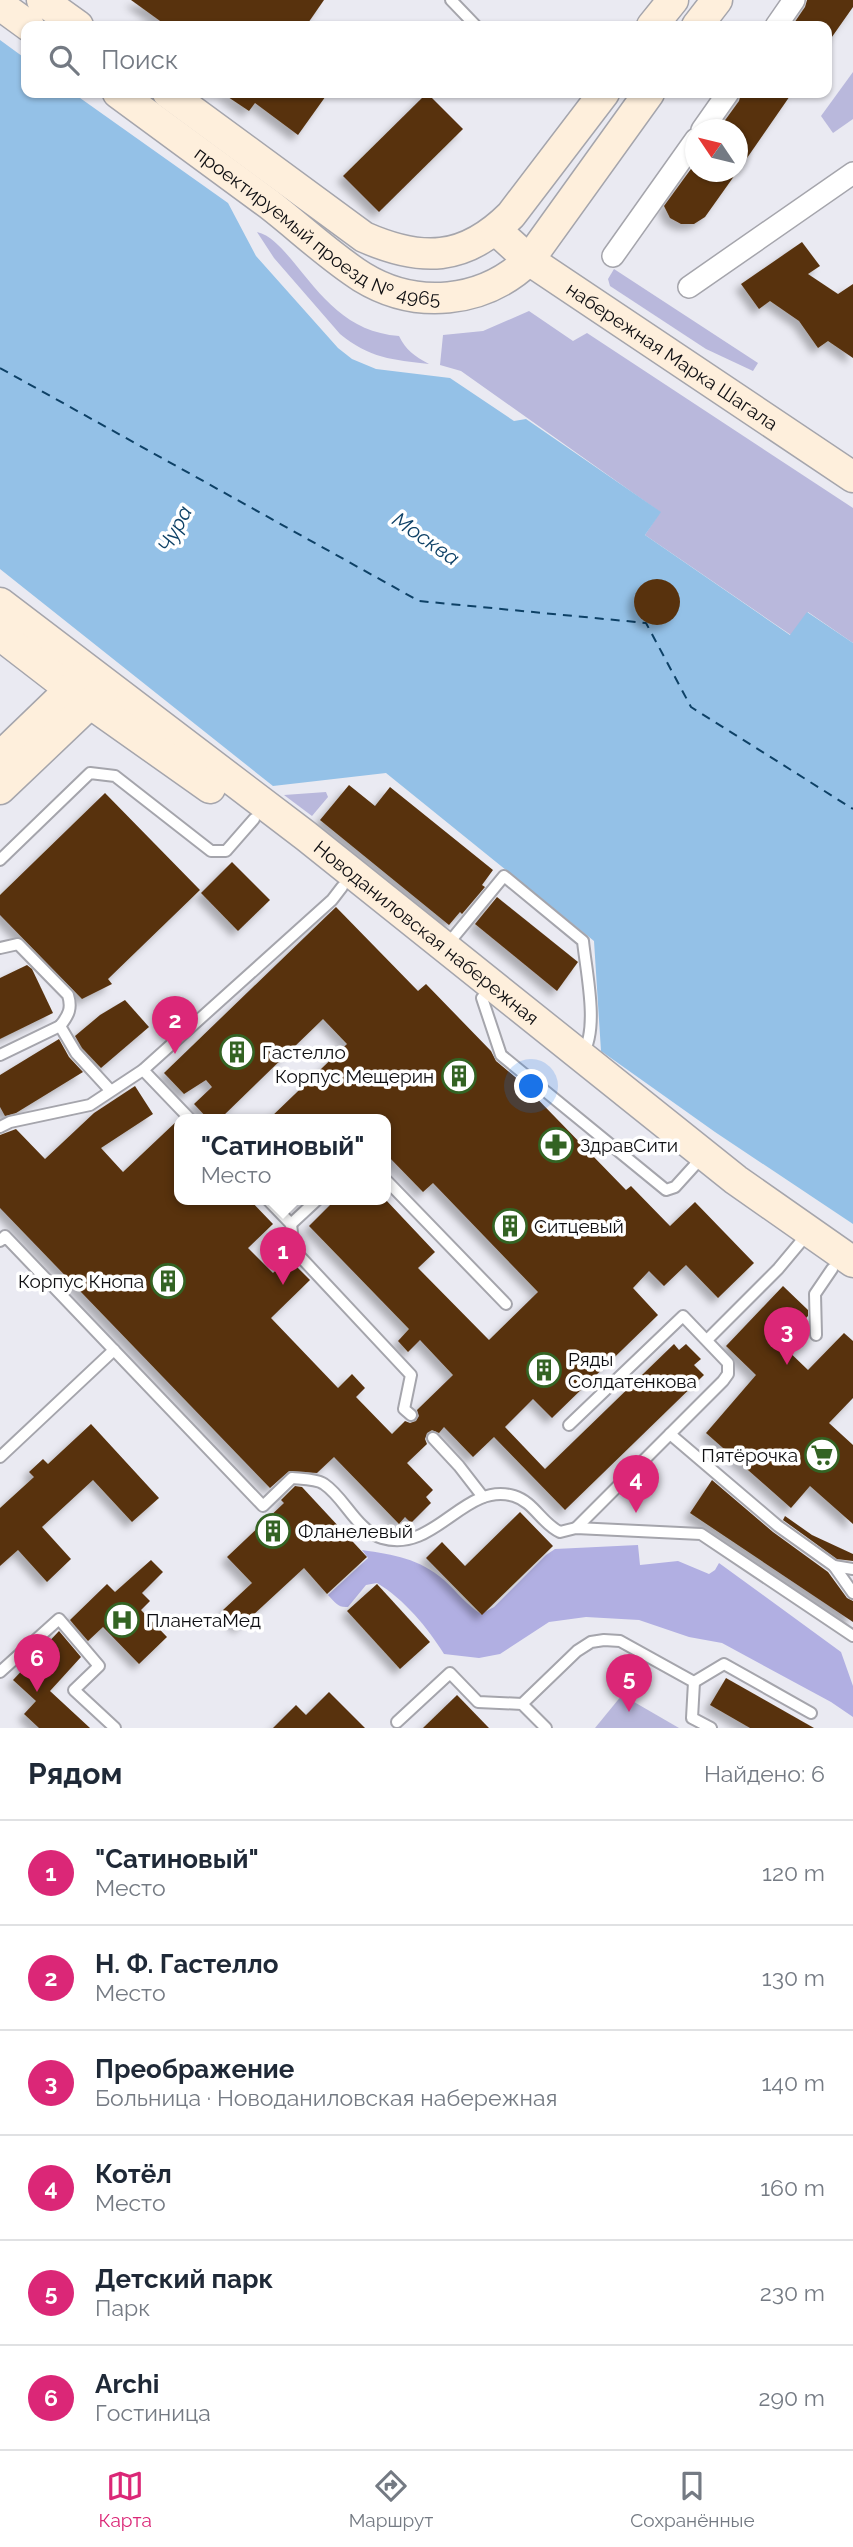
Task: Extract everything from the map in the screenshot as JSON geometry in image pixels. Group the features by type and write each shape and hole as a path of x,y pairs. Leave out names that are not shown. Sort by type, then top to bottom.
{"main road":[{"path":"42,0 71,21"},
{"path":"656,21 673,0"},
{"path":"701,21 717,0"},
{"path":"0,5 22,21"},
{"name":"проектируемый проезд № 4965","path":"125,98 361,276 386,289 406,295 433,298 459,297 483,290 503,281 529,260 645,98"},
{"name":"проектируемый проезд № 4965","path":"175,98 353,229 389,248 420,255 464,248 496,230 528,193 600,98"},
{"name":"набережная Марка Шагала","path":"496,230 529,260 853,477"},
{"name":"Новоданиловская набережная","path":"0,603 89,688 482,998 588,1086 698,1161 846,1272"},
{"name":"Новоданиловская набережная","path":"0,635 89,688 296,828 582,1056 698,1161"},
{"path":"0,757 89,688"},
{"path":"0,789 89,688"}],"street":[{"path":"779,21 794,0"},
{"path":"710,119 724,98"},
{"path":"613,256 685,153"},
{"path":"689,288 853,173"}],"lane":[{"path":"450,0 471,21"},
{"path":"0,860 90,773 115,776 211,851 226,851 254,820"},
{"path":"445,947 504,876 583,941 591,1027 589,1044 582,1056"},
{"path":"0,1128 10,1122 90,1105 143,1070 332,900 342,887"},
{"path":"0,947 18,944 68,995 71,1005 68,1017 60,1026 0,1055"},
{"path":"60,1026 76,1053 110,1090"},
{"path":"143,1070 185,1114"},
{"path":"391,1186 506,1304"},
{"path":"273,1205 291,1224 294,1250 411,1375 404,1409 411,1415"},
{"path":"291,1224 312,1205"},
{"path":"0,1241 5,1236 263,1506 292,1478 322,1482 368,1531 382,1538 398,1540 425,1535 483,1497 499,1494 516,1496 553,1529 561,1532 576,1528 701,1534 853,1636"},
{"path":"707,1340 804,1239"},
{"path":"816,1335 815,1294 846,1272"},
{"path":"569,1425 683,1316 725,1359 729,1368 728,1374 576,1528"},
{"path":"0,1457 114,1350"},
{"path":"670,1434 778,1526 834,1566 853,1593"},
{"path":"433,1438 483,1497"},
{"path":"834,1566 853,1569"},
{"path":"0,1672 59,1619 99,1666 74,1690 115,1728"},
{"path":"522,1704 577,1651 591,1642 604,1640 620,1641 694,1682"},
{"path":"694,1682 724,1664 811,1713"},
{"path":"397,1723 450,1673 478,1702 522,1704 545,1728"},
{"path":"694,1682 692,1718 710,1728"}],"shaded area":[{"path":"853,72 853,119 833,133 821,116"},
{"path":"257,232 267,236 280,247 325,299 350,320 365,328 399,336 411,352 429,364 371,353 340,334 274,258"},
{"path":"614,269 758,363 753,371 706,349 610,286 608,279"},
{"path":"529,311 573,341 587,333 853,508 853,643 808,612 791,635 645,535 660,512 461,371 440,365 443,335 483,331"},
{"path":"326,792 328,797 312,816 284,795"},
{"path":"638,1545 640,1565 678,1561 709,1574 719,1563 841,1652 853,1686 853,1717 831,1702 722,1643 689,1637 639,1620 586,1617 549,1622 500,1654 479,1658 444,1654 415,1615 397,1597 377,1583 366,1585 348,1607 339,1605 328,1595 368,1558 362,1550 396,1556 425,1567 444,1580 481,1614 494,1607 555,1549"},
{"path":"622,1695 679,1728 595,1728"}],"water":[{"path":"0,40 21,55 21,98 80,98 228,203 256,256 338,348 352,359 376,369 450,378 514,421 526,419 661,512 645,535 790,635 807,612 853,643 853,1224 715,1132 601,1051 594,941 386,773 273,786 0,569"}],"building":[{"path":"131,0 324,0 309,21 160,21"},
{"path":"807,0 853,0 853,7 832,37 832,21 795,21"},
{"path":"230,98 324,98 298,135 255,103 249,111"},
{"path":"422,98 432,98 463,129 379,212 343,176"},
{"path":"740,98 789,98 748,157 748,119 726,119"},
{"path":"685,177 685,182 730,182 705,217 694,224 681,224 670,218 664,206"},
{"path":"802,242 820,266 808,274 838,294 853,284 853,358 828,341 818,348 799,321 770,301 759,309 741,284"},
{"path":"657,579 666,580 673,586 679,593 679,611 673,618 666,624 657,625 648,624 641,618 635,611 634,602 635,593 641,586 648,580"},
{"path":"349,785 375,806 390,787 493,870 482,885 485,887 449,925 320,820"},
{"path":"105,793 200,890 108,979 112,984 82,999 0,915 0,895"},
{"path":"232,862 270,900 238,931 201,893"},
{"path":"497,897 578,962 557,991 475,924"},
{"path":"336,907 418,991 426,984 491,1051 496,1061 520,1081 626,1190 631,1186 670,1226 695,1202 754,1263 718,1298 686,1265 664,1286 649,1271 633,1288 658,1315 552,1418 533,1399 505,1427 545,1469 674,1344 679,1350 686,1344 701,1359 694,1365 704,1375 565,1510 494,1437 473,1457 444,1427 439,1433 432,1430 427,1433 427,1444 407,1463 433,1490 426,1497 431,1503 411,1523 405,1517 399,1524 334,1457 317,1473 289,1471 270,1488 0,1208 0,1135 16,1129 45,1159 94,1113 135,1086 153,1114 101,1148 123,1172 174,1124 174,1205 255,1205 273,1224 248,1248 273,1273 288,1258 310,1280 271,1318 338,1388 352,1374 365,1388 356,1397 392,1434 405,1421 416,1421 419,1416 417,1410 453,1375 420,1340 408,1352 398,1341 409,1329 309,1226 330,1205 391,1205 435,1252 418,1268 489,1340 538,1292 433,1183 423,1192 391,1159 391,1114 274,1114 347,1044 323,1019 225,1114 203,1114 194,1104 212,1087 206,1080 184,1094 164,1073"},
{"path":"27,965 32,969 53,1013 0,1039 0,978"},
{"path":"125,1000 149,1027 101,1068 82,1048 75,1036 100,1015"},
{"path":"59,1039 69,1057 83,1072 16,1113 5,1116 0,1107 0,1075"},
{"path":"783,1286 808,1310 808,1316 781,1344 808,1370 844,1333 853,1341 853,1398 829,1423 853,1445 853,1524 810,1486 791,1508 706,1433 756,1375 726,1346"},
{"path":"91,1424 159,1498 132,1522 93,1480 42,1527 71,1559 47,1582 18,1550 0,1566 0,1508 34,1477 29,1472 43,1459 48,1464"},
{"path":"712,1480 773,1532 828,1572 847,1598 853,1601 853,1622 690,1513"},
{"path":"295,1486 302,1487 367,1557 327,1594 304,1568 239,1628 223,1610 252,1583 227,1557 284,1503 281,1500"},
{"path":"520,1512 553,1546 482,1615 426,1558 442,1542 465,1566"},
{"path":"785,1516 812,1535 853,1554 853,1561 837,1559 783,1520"},
{"path":"151,1560 163,1572 142,1593 150,1601 141,1610 167,1637 139,1664 103,1627 88,1641 70,1620 107,1584 115,1592"},
{"path":"377,1584 430,1642 400,1669 347,1611"},
{"path":"59,1631 81,1657 50,1691 90,1728 39,1728 24,1714 36,1701 13,1680"},
{"path":"726,1678 814,1728 750,1728 710,1705"},
{"path":"329,1692 365,1728 273,1728 296,1705 306,1715"},
{"path":"457,1695 489,1728 423,1728"}],"ferry route":[{"path":"0,368 419,601 646,623 691,707 853,809"}],"place":[{"name":"Гастелло","path":"237,1052"},
{"name":"Н. Ф. Гастелло","path":"175,1054"},
{"name":"Корпус Мещерин","path":"459,1076"},
{"name":"ЗдравСити","path":"556,1145"},
{"name":"Ситцевый","path":"510,1226"},
{"name":"Корпус Кнопа","path":"168,1281"},
{"name":"\"Сатиновый\"","path":"283,1285"},
{"name":"Преображение","path":"787,1365"},
{"name":"Ряды Солдатенкова","path":"544,1370"},
{"name":"Пятёрочка","path":"822,1455"},
{"name":"Котёл","path":"636,1513"},
{"name":"Фланелевый","path":"273,1531"},
{"name":"ПланетаМед","path":"122,1620"},
{"name":"Archi","path":"37,1692"},
{"name":"Детский парк","path":"629,1712"}],"water label":[{"name":"Чура","path":"175,529"},
{"name":"Москва","path":"426,539"}]}
